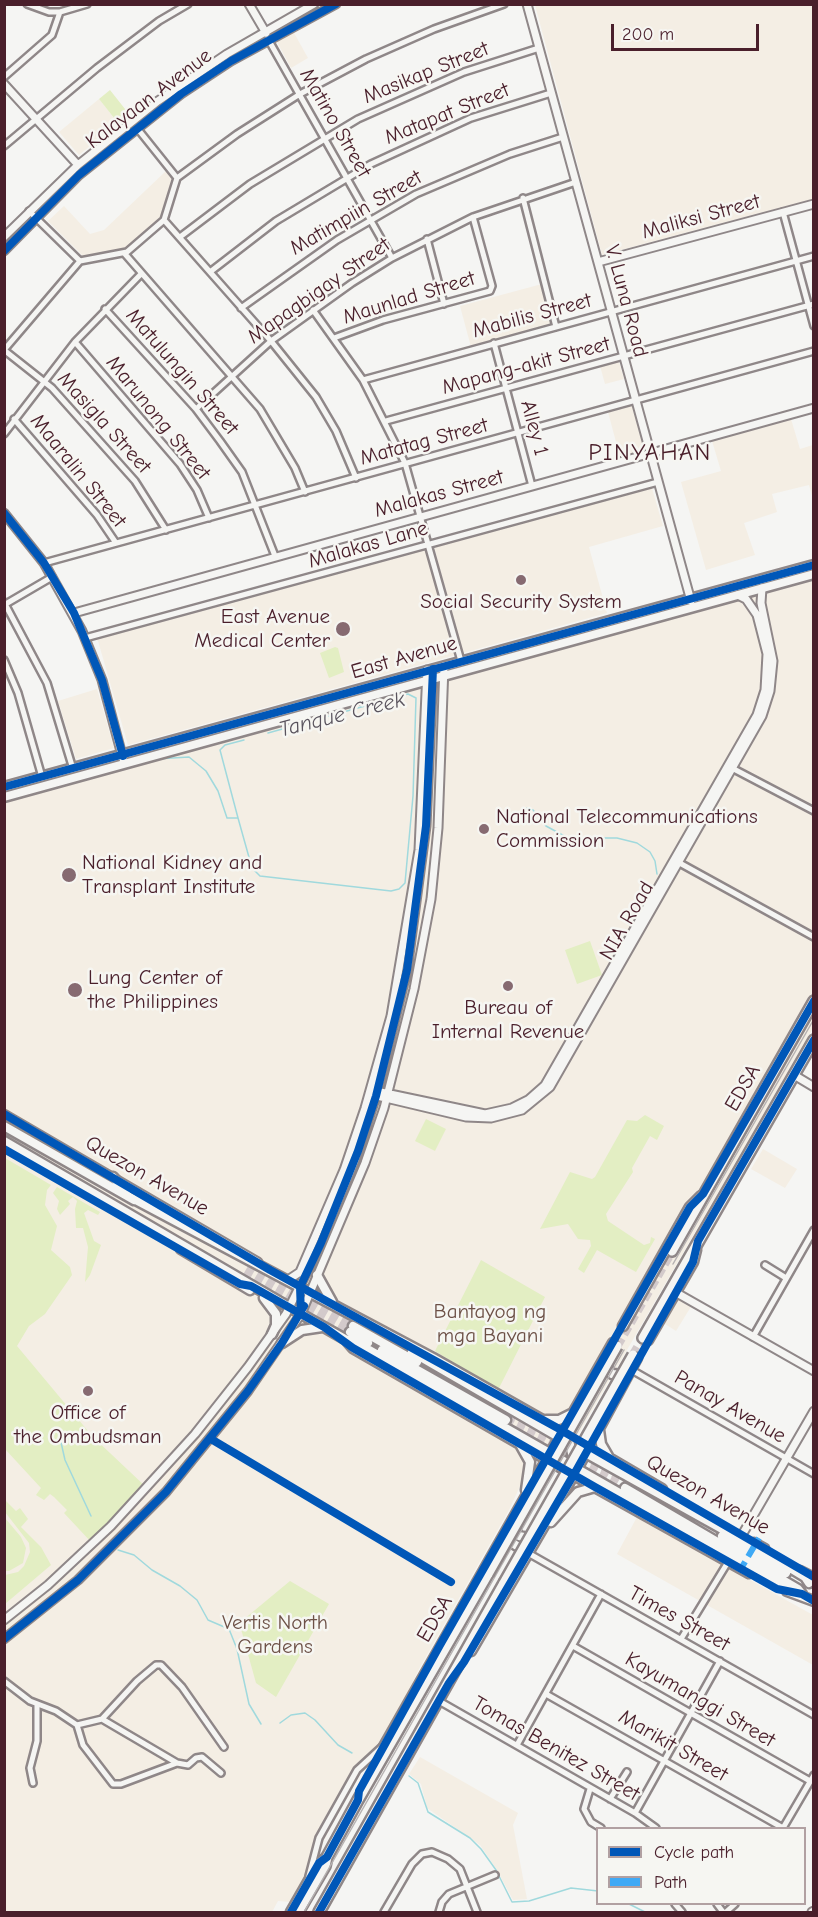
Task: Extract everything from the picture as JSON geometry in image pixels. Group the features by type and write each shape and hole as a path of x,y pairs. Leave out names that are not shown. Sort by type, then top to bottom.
{"highway":[{"name":"EDSA","path":"672,1251 813,1001"},
{"name":"EDSA","path":"645,1339 687,1260 813,1040"},
{"name":"EDSA","path":"298,1912 325,1866 327,1857 358,1800 488,1574 615,1345"},
{"name":"EDSA","path":"319,1912 635,1356"}],"main road":[{"name":"Matino Street","path":"249,4 268,39"},
{"name":"Kalayaan Avenue","path":"4,250 79,175 176,87 264,31 314,4"},
{"name":"Kalayaan Avenue","path":"4,237 78,165 134,124 268,39 336,4"},
{"name":"V. Luna Road","path":"527,4 692,602"},
{"path":"4,84 78,165"},
{"name":"Maliksi Street","path":"598,262 813,204"},
{"name":"Malakas Street","path":"74,613 813,408"},
{"path":"4,513 44,563 74,613 102,680 123,760"},
{"name":"East Avenue","path":"4,787 42,777 72,765 123,760 430,680 813,565"},
{"name":"East Avenue","path":"4,796 461,661 692,602 738,595 813,574"},
{"name":"NIA Road","path":"373,1093 485,1114 512,1108 537,1093 555,1070 762,716 770,691 773,650 761,603 762,588"},
{"name":"NIA Road","path":"731,767 757,715 765,690 767,670 766,647 757,615 746,599 738,595"},
{"path":"4,1639 78,1580 129,1530 206,1445 259,1377 301,1314 365,1163 387,1096 414,989 426,929 435,859 444,666"},
{"path":"4,1620 67,1568 125,1513 195,1434 272,1334 300,1287 321,1244 355,1160 407,970 420,880 428,785 430,670"},
{"path":"288,1280 300,1272 326,1215 373,1093 395,997 415,879 430,680"},
{"path":"428,785 440,787"},
{"path":"794,1075 813,1087"},
{"name":"Quezon Avenue","path":"4,1114 270,1270"},
{"name":"Quezon Avenue","path":"4,1126 130,1197 270,1270 543,1420 564,1435"},
{"name":"Quezon Avenue","path":"4,1141 324,1327 349,1332 507,1417"},
{"path":"113,1177 130,1197 139,1192"},
{"name":"EDSA","path":"623,1326 690,1207 703,1194"},
{"name":"Quezon Avenue","path":"112,1202 138,1212 246,1269 130,1197"},
{"name":"Quezon Avenue","path":"112,1202 132,1221 240,1284 251,1286"},
{"name":"EDSA","path":"645,1339 693,1262 698,1241"},
{"path":"317,1275 324,1290 337,1307"},
{"path":"240,1284 268,1300 274,1308 277,1320 272,1334"},
{"path":"675,1292 813,1371"},
{"name":"Quezon Avenue","path":"350,1314 358,1322 564,1435"},
{"path":"282,1343 302,1330 324,1327"},
{"name":"Quezon Avenue","path":"349,1332 353,1348 519,1443 548,1456"},
{"name":"Quezon Avenue","path":"349,1332 357,1343 573,1471 791,1591"},
{"name":"EDSA","path":"358,1800 359,1791 384,1746 548,1456 564,1435 573,1413 615,1345"},
{"name":"EDSA","path":"449,1683 464,1662 537,1538 585,1448 599,1429 635,1356"},
{"path":"573,1471 564,1435 598,1378 601,1365 612,1374 629,1372"},
{"path":"248,1368 259,1377"},
{"path":"742,1535 813,1410"},
{"path":"543,1420 560,1420 573,1413"},
{"path":"599,1429 602,1446 613,1461"},
{"path":"519,1443 530,1462 525,1498"},
{"name":"Quezon Avenue","path":"585,1448 613,1461 754,1542 799,1569 812,1582"},
{"name":"Quezon Avenue","path":"585,1448 812,1582"},
{"name":"Quezon Avenue","path":"573,1471 595,1487 777,1589 802,1594 813,1601"},
{"name":"Quezon Avenue","path":"802,1594 798,1589 626,1485 802,1582 812,1582"},
{"path":"543,1527 578,1492 595,1487"},
{"path":"511,1522 519,1536 526,1539 537,1538"},
{"path":"500,1541 509,1541 528,1552"},
{"path":"754,1542 766,1554"},
{"path":"780,1563 799,1569"},
{"name":"EDSA","path":"291,1912 319,1863 327,1857"}],"street":[{"path":"27,4 49,12 60,12 87,4"},
{"path":"4,146 35,118 132,41 188,4"},
{"path":"4,350 80,261 124,254 164,220 177,178 237,134 300,94 400,44 504,4"},
{"path":"4,77 45,43 56,27 60,12"},
{"name":"Matino Street","path":"268,39 392,258"},
{"name":"Masikap Street","path":"180,237 250,184 324,137 427,87 539,48"},
{"name":"Matapat Street","path":"210,272 276,221 347,177 445,129 551,93"},
{"path":"134,124 177,178"},
{"name":"Matimpiin Street","path":"241,308 293,269 370,219 457,175 563,137"},
{"name":"Mapagbigay Street","path":"196,409 271,341 313,310 392,258 473,217 523,198 576,182"},
{"path":"523,198 556,327"},
{"path":"29,211 80,261"},
{"path":"783,212 811,305 813,326"},
{"name":"Maunlad Street","path":"334,338 365,326 486,293 492,286 473,217"},
{"path":"164,220 271,341 316,397 336,431 356,478"},
{"path":"427,239 444,304"},
{"path":"124,254 260,409 280,440 305,492"},
{"name":"Mabilis Street","path":"363,380 813,256"},
{"path":"4,434 42,381 75,342 141,274"},
{"name":"Mapang-akit Street","path":"386,421 811,305"},
{"name":"Matulungin Street","path":"105,309 196,409 242,472 257,505 275,556"},
{"path":"313,310 363,380 386,421 405,463 422,515 461,661"},
{"name":"Marunong Street","path":"75,342 180,464 197,490 210,518"},
{"name":"Alley 1","path":"494,343 532,486"},
{"name":"Masigla Street","path":"4,350 52,388 135,481 166,530"},
{"name":"Matatag Street","path":"44,563 405,463 519,434 813,351"},
{"name":"Maaralin Street","path":"14,419 97,515 116,543"},
{"name":"Malakas Lane","path":"85,638 658,482"},
{"path":"52,577 5,603 47,683 72,765"},
{"path":"4,660 18,693 42,777"},
{"path":"731,767 813,811"},
{"path":"676,861 813,937"},
{"path":"753,1337 786,1278 811,1240 813,1230"},
{"path":"765,1265 786,1278"},
{"name":"Panay Avenue","path":"629,1372 813,1474"},
{"name":"Times Street","path":"528,1552 813,1715"},
{"path":"681,1639 728,1562"},
{"path":"517,1745 601,1594"},
{"name":"Kayumanggi Street","path":"573,1646 692,1714 812,1778"},
{"path":"634,1813 720,1661"},
{"path":"77,1725 102,1719 137,1681 156,1665 161,1665 182,1688 224,1747"},
{"path":"4,1681 37,1704 56,1711 77,1725 83,1745 113,1784 165,1769 177,1763"},
{"name":"Marikit Street","path":"546,1694 781,1827"},
{"name":"Tomas Benitez Street","path":"439,1701 655,1827"},
{"path":"33,1784 30,1768 37,1741 37,1704"},
{"path":"102,1719 177,1763 188,1765 196,1758 202,1757 221,1773"},
{"path":"306,1886 319,1838 337,1805 357,1770 384,1746"},
{"path":"164,1754 165,1769"},
{"path":"610,1799 627,1772"},
{"path":"784,1827 812,1778"},
{"path":"590,1789 584,1809 591,1822 599,1827"},
{"path":"384,1912 406,1873 417,1858 427,1853 452,1861 460,1869 477,1912"},
{"path":"439,1912 444,1899 495,1875"}],"shaded area":[{"path":"535,5 813,5 813,199 602,255"},
{"path":"293,31 308,58 291,68 276,40"},
{"path":"99,99 118,123 79,155 59,132"},
{"path":"167,170 172,178 161,217 122,251 83,256 48,221 64,206 90,234 104,230"},
{"path":"542,284 553,324 471,347 460,306"},
{"path":"619,362 624,379 605,384 600,366"},
{"path":"632,406 644,450 620,457 608,412"},
{"path":"791,419 800,449 813,445 813,499 809,485 772,494 777,512 744,523 755,555 706,570 681,482 721,471 712,441"},
{"name":"Social Security System","path":"651,485 663,526 589,547 607,613 463,653 434,547"},
{"path":"427,547 456,655 128,745 98,641 94,637 231,602"},
{"path":"813,569 813,1028 568,1452 550,1442 521,1484 509,1510 419,1669 391,1726 368,1766 361,1772 324,1840 319,1854 290,1902 278,1901 272,1912 5,1912 5,791"},
{"path":"97,689 114,748 76,759 58,701"},
{"path":"763,1149 797,1169 785,1188 751,1169"},
{"path":"677,1298 692,1305 676,1331 662,1322"},
{"path":"637,1517 813,1615 813,1665 617,1554"},
{"path":"420,1757 518,1813 513,1825 527,1899 513,1900 480,1845 427,1808 421,1784 409,1774"}],"green space":[{"path":"110,90 129,114 118,123 99,99"},
{"path":"338,648 344,672 329,678 320,653"},
{"path":"590,941 602,975 577,984 565,950"},
{"path":"645,1115 664,1126 657,1140 650,1136 632,1168 633,1172 606,1214 608,1221 644,1245 650,1243 651,1237 655,1239 636,1272 597,1250 584,1273 578,1269 591,1246 590,1240 578,1239 568,1224 540,1229 570,1172 592,1179 595,1177 627,1120 637,1121"},
{"path":"426,1119 446,1129 435,1151 415,1141"},
{"path":"5,1158 51,1185 47,1190 45,1205 57,1226 51,1250 70,1267 72,1275 45,1314 29,1326 17,1346 93,1437 146,1487 92,1543 64,1513 67,1510 54,1497 50,1494 44,1500 36,1495 41,1488 5,1449"},
{"path":"57,1187 100,1212 98,1215 88,1210 84,1213 94,1241 101,1245 90,1275 85,1282 88,1247 83,1228 76,1228 77,1201 73,1197 68,1201 70,1204 60,1215 57,1209 59,1201 53,1193"},
{"name":"Bantayog ng mga Bayani","path":"481,1260 545,1297 498,1390 435,1351"},
{"path":"5,1500 16,1511 20,1508 28,1519 21,1527 41,1547 51,1565 5,1604 5,1575 18,1572 24,1566 30,1552 29,1543 5,1512"},
{"path":"5,1518 21,1537 26,1548 23,1563 9,1571 5,1571"},
{"name":"Vertis North Gardens","path":"290,1581 329,1604 276,1697 256,1683 241,1629 243,1620"}],"waterway":[{"name":"Tanque Creek","path":"238,818 252,868 260,876 391,891 399,889 405,883 413,796 416,698 408,694 268,733"},
{"name":"Tanque Creek","path":"156,759 189,757 206,771 218,791 227,818 238,818 220,750 225,745 244,740"},
{"path":"130,767 140,764"},
{"name":"Tanque Creek","path":"527,808 533,810 546,826 568,838 617,838 637,843 650,852 655,861 657,874"},
{"path":"60,1438 65,1460 91,1516"},
{"path":"118,1550 134,1555 152,1570 180,1586 197,1600 208,1620 229,1629 237,1649 249,1704 261,1724"},
{"path":"280,1723 291,1715 305,1713 315,1720 338,1745 352,1753"},
{"path":"409,1776 418,1783 428,1812 470,1838 481,1849 496,1870 512,1902 529,1901 571,1888 596,1891"},
{"path":"631,1905 645,1912"}],"tunnel":[{"path":"617,1346 672,1251"},
{"path":"248,1266 353,1326"},
{"path":"244,1273 350,1332"},
{"path":"613,1343 623,1326"},
{"path":"633,1355 643,1338"},
{"path":"637,1358 648,1340"},
{"path":"509,1414 628,1482"},
{"path":"506,1420 625,1488"}],"tram line":[{"path":"673,1264 814,1019"},
{"path":"304,1912 624,1350"}],"marked path":[{"path":"739,1572 759,1538"}],"cycle path":[{"path":"4,251 79,175 181,94 231,61 336,4"},
{"path":"4,513 44,563 74,613 102,680 123,756"},
{"path":"4,787 814,565"},
{"path":"301,1314 300,1287 321,1243 358,1151 376,1096 407,970 426,826 433,669"},
{"path":"291,1912 319,1863 327,1857 358,1800 359,1791 440,1645 690,1207 703,1194 814,1001"},
{"path":"319,1912 449,1683 464,1662 577,1469 693,1262 698,1241 814,1040"},
{"path":"4,1114 270,1270 563,1431"},
{"path":"4,1149 240,1284 251,1286 324,1327 353,1348 777,1589 802,1594 814,1601"},
{"path":"4,1639 78,1580 166,1492 248,1391 282,1343 304,1306"},
{"path":"566,1433 814,1577"},
{"path":"211,1439 451,1582"}],"place":[{"name":"Social Security System","path":"521,580"},
{"name":"East Avenue Medical Center","path":"343,629"},
{"name":"National Telecommunications Commission","path":"484,829"},
{"name":"National Kidney and Transplant Institute","path":"69,875"},
{"name":"Bureau of Internal Revenue","path":"508,986"},
{"name":"Lung Center of the Philippines","path":"75,990"},
{"name":"Office of the Ombudsman","path":"88,1391"}],"district":[{"name":"PINYAHAN","path":"650,453"}]}
